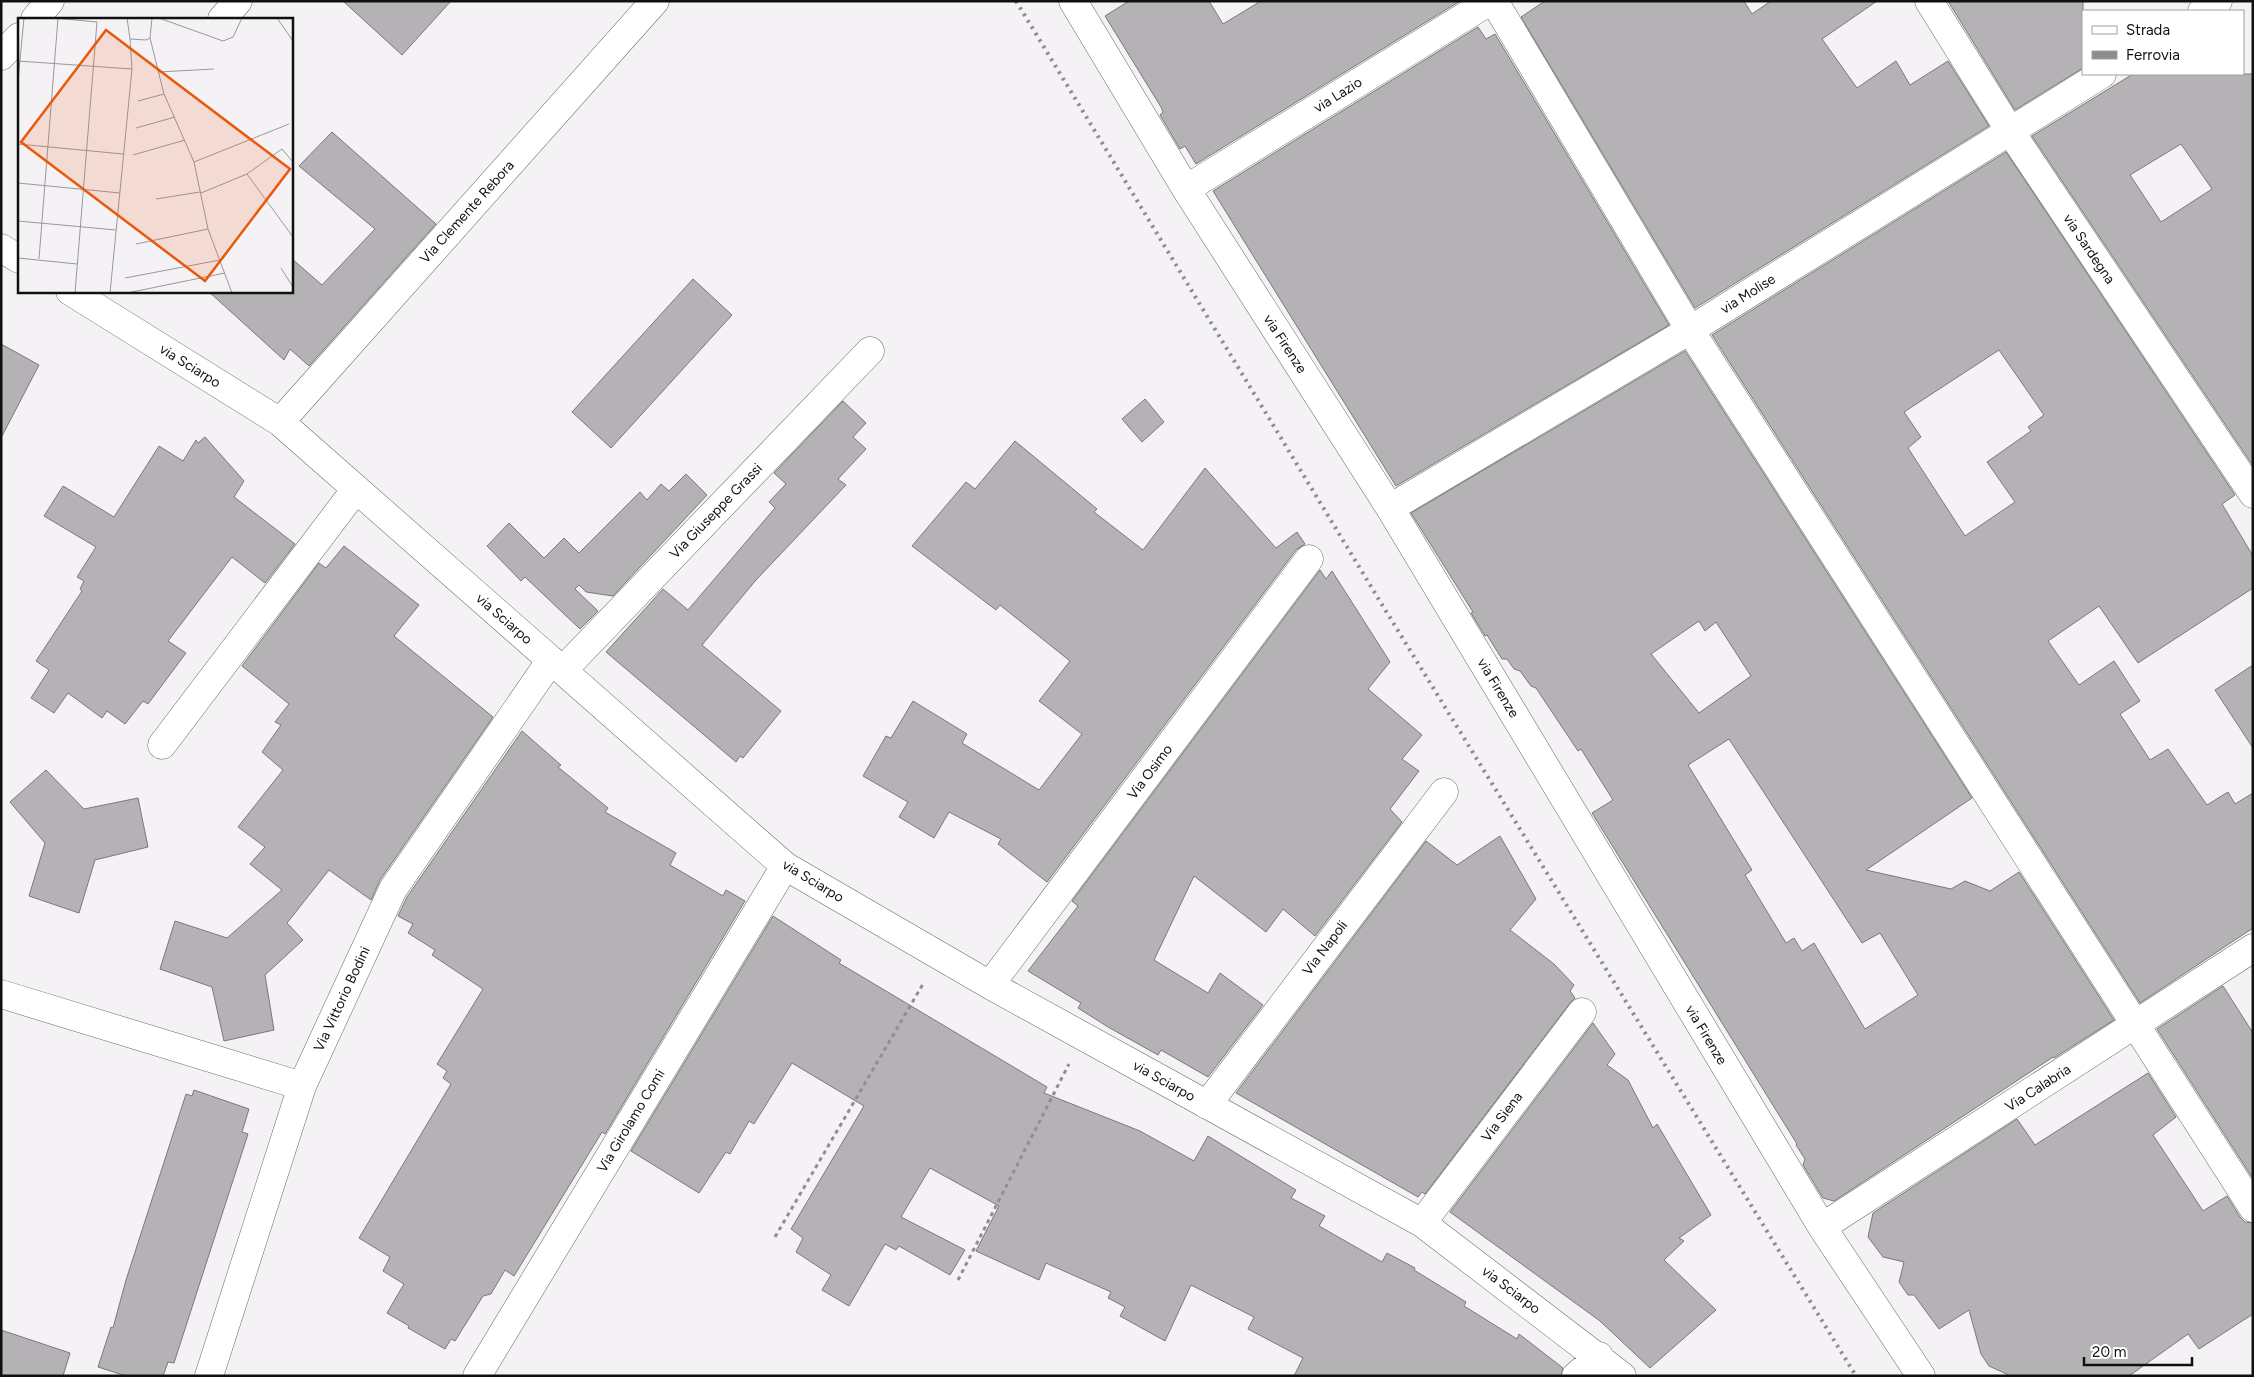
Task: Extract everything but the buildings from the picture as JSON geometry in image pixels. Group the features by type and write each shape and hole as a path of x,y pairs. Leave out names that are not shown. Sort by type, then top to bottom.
{"street":[{"path":"36,18 50,1"},
{"path":"223,18 238,1"},
{"name":"Via Clemente Rebora","path":"280,422 655,1"},
{"name":"via Firenze","path":"1073,1 1186,190 1390,508 1822,1227 1921,1376"},
{"name":"via Lazio","path":"1186,190 1490,1"},
{"path":"1494,1 1690,330 2253,1208"},
{"name":"via Sardegna","path":"1929,1 2010,131 2253,494"},
{"path":"2204,10 2218,1"},
{"path":"1,56 18,38"},
{"name":"via Molise","path":"1390,508 1690,330 2100,75"},
{"name":"via Sciarpo","path":"72,292 280,422 785,866 990,986 1422,1223 1599,1356 1622,1376"},
{"name":"Via Giuseppe Grassi","path":"557,665 870,352"},
{"path":"162,744 356,489"},
{"name":"Via Osimo","path":"990,986 1309,559"},
{"name":"Via Vittorio Bodini","path":"209,1376 302,1086 393,889 557,665"},
{"name":"Via Napoli","path":"1207,1105 1444,792"},
{"name":"Via Girolamo Comi","path":"477,1376 785,866"},
{"name":"Via Calabria","path":"1822,1227 2253,948"},
{"path":"1,994 302,1086"},
{"name":"Via Siena","path":"1422,1223 1582,1012"},
{"path":"1576,1376 1599,1356"}],"path":[{"path":"775,1237 939,956"},
{"path":"958,1280 1083,1037"}],"railway":[{"path":"1016,1 1381,603 1856,1376"}]}
